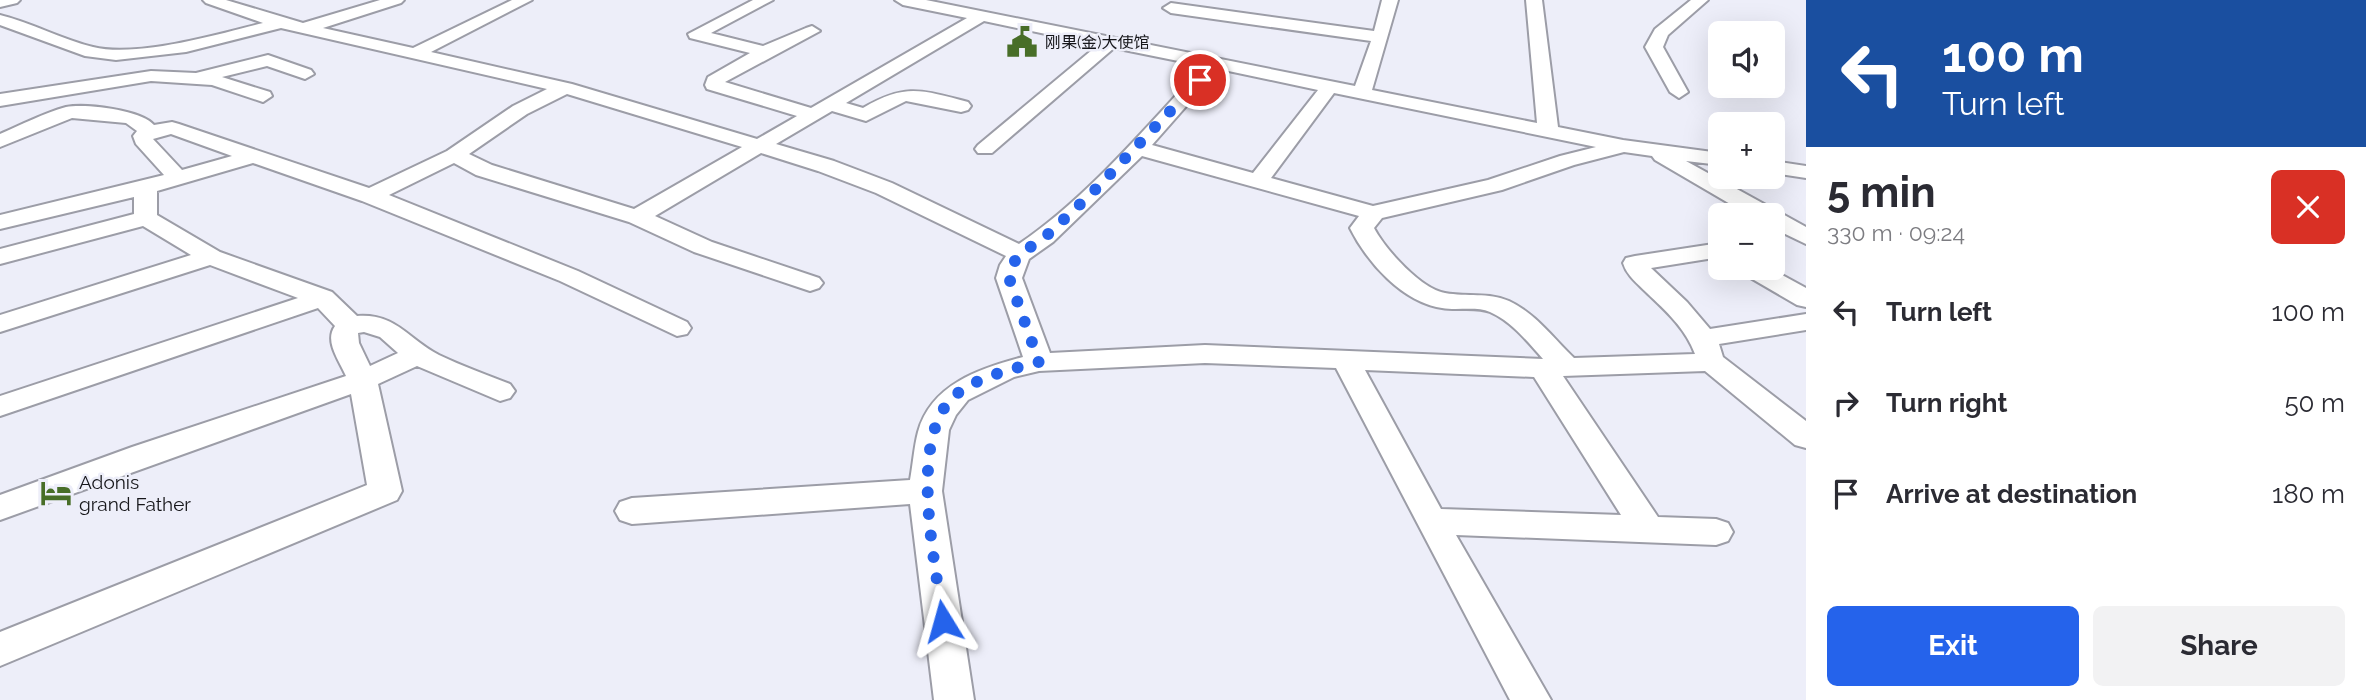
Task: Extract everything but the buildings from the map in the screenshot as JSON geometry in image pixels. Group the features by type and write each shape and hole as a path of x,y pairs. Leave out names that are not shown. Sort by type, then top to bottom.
{"street":[{"path":"0,2 12,0"},
{"path":"211,0 281,23 308,27 482,71 565,88 760,145 884,188 1020,254"},
{"path":"308,27 396,0"},
{"path":"416,53 524,0"},
{"path":"765,0 696,34 703,38 765,52"},
{"path":"903,0 979,9 1111,42 1144,42 1215,63 1623,146 1708,157"},
{"path":"1362,93 1390,0"},
{"path":"1534,0 1548,129"},
{"path":"1679,92 1654,47 1661,33 1700,0"},
{"path":"637,218 822,110 979,9"},
{"path":"1170,9 1381,37"},
{"path":"0,20 91,52 116,55 186,47 281,23"},
{"path":"812,31 765,52 714,81 714,85 822,110 866,115 906,94 961,106"},
{"path":"985,149 1111,42"},
{"path":"0,141 129,90 185,53 186,47"},
{"path":"116,55 127,65 152,74 214,80 263,96"},
{"path":"193,79 268,60 305,74"},
{"path":"1039,362 1009,278 1012,265 1020,254 1045,237 1138,148 1215,63"},
{"path":"0,100 152,74"},
{"path":"1258,179 1330,86"},
{"path":"370,196 454,155 520,110 565,88"},
{"path":"71,112 130,117 141,122 149,132"},
{"path":"178,178 143,140 143,136 149,132 172,128 370,196 569,276 677,328"},
{"path":"1138,148 1258,179 1374,214 1494,185 1567,160 1623,146"},
{"path":"1650,149 1744,203"},
{"path":"454,155 484,170 637,218 703,247 810,283"},
{"path":"0,222 146,187 251,157"},
{"path":"1785,169 1806,172"},
{"path":"146,187 146,218"},
{"path":"1374,214 1362,228 1367,242 1424,295 1441,300 1488,301 1507,309 1555,368 1649,531"},
{"path":"0,257 146,218 211,257 323,298 349,325"},
{"path":"1785,226 1806,237"},
{"path":"1708,252 1635,263 1637,269 1678,308 1707,350 1806,437"},
{"path":"0,324 211,257"},
{"path":"1772,280 1806,299"},
{"path":"0,405 323,298"},
{"path":"954,700 925,491 934,430 943,411 958,393 1004,371 1039,362 1205,354 1555,368 1707,350 1806,322"},
{"path":"349,325 368,323 389,328 418,355 500,391"},
{"path":"0,649 384,491 363,380 345,343 344,333 349,325"},
{"path":"0,508 143,455 363,380 418,355"},
{"path":"1346,360 1431,521 1531,700"},
{"path":"632,511 925,491"},
{"path":"1431,521 1716,532"}],"place":[{"name":"刚果(金)大使馆","path":"1022,42"},
{"name":"Adonis grand Father","path":"56,493"}],"route":[{"path":"943,621 925,491 934,430 943,411 958,393 1004,371 1039,362 1009,278 1012,265 1020,254 1045,237 1138,148 1200,80"}]}
